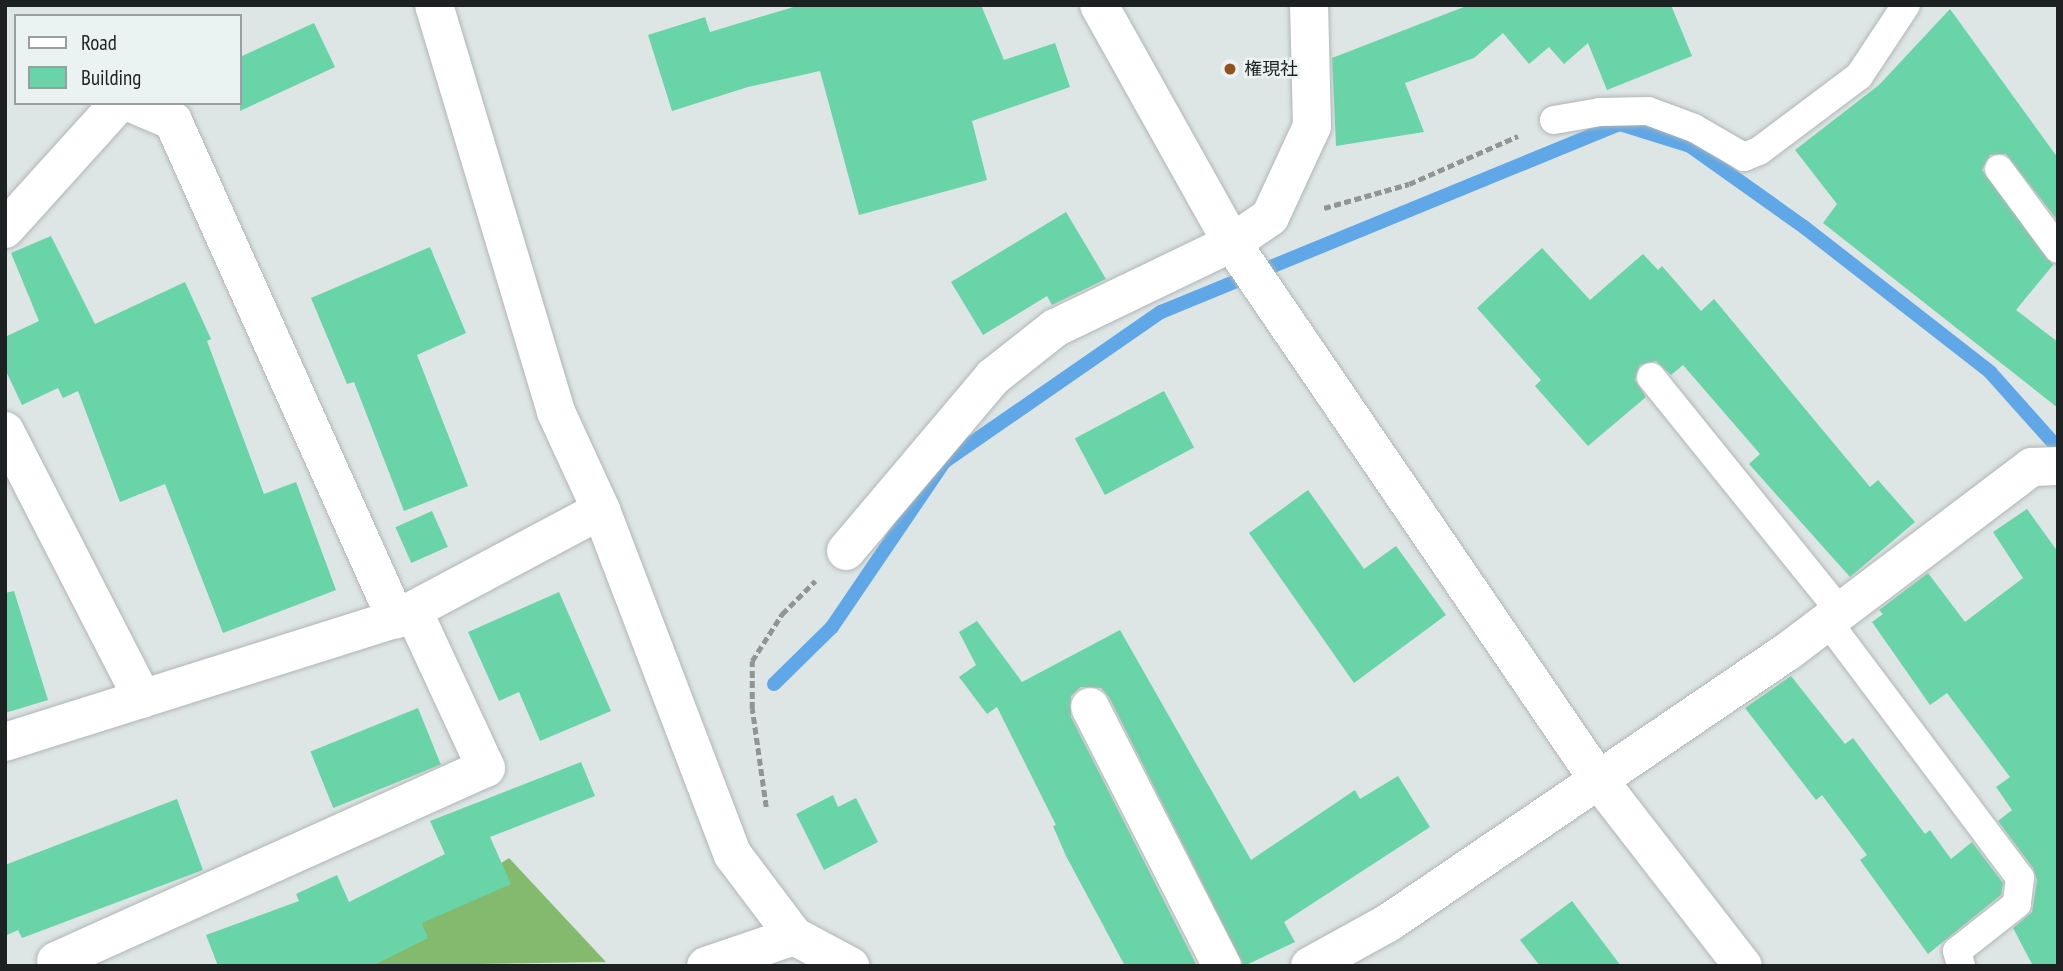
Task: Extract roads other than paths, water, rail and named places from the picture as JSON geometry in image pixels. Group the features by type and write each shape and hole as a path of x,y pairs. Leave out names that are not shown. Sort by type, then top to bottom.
{"street":[{"path":"434,5 556,412 601,510 695,764 733,855 794,936 850,966"},
{"path":"1099,5 1248,266 1597,778 1744,966"},
{"path":"846,551 993,377 1055,328 1248,266 1312,126 1310,5"},
{"path":"5,229 117,105"},
{"path":"56,961 486,768 404,615 173,121 136,105"},
{"path":"5,431 143,699"},
{"path":"1310,966 1388,923 1834,617 2032,467 2058,466"},
{"path":"5,742 404,615 601,510"},
{"path":"1090,707 1222,966"},
{"path":"706,966 794,936"}],"lane":[{"path":"1554,120 1600,112 1648,111 1694,128 1744,157 1759,151 1859,76 1906,5"},
{"path":"1999,169 2058,249"},
{"path":"1651,377 1834,617 2020,878 2017,904 1957,951 1961,966"}],"waterway":[{"path":"774,684 832,627 944,462 1161,312 1620,124 1690,146 1804,227 1990,372 2058,448"}],"place":[{"name":"権現社","path":"1230,69"}]}
